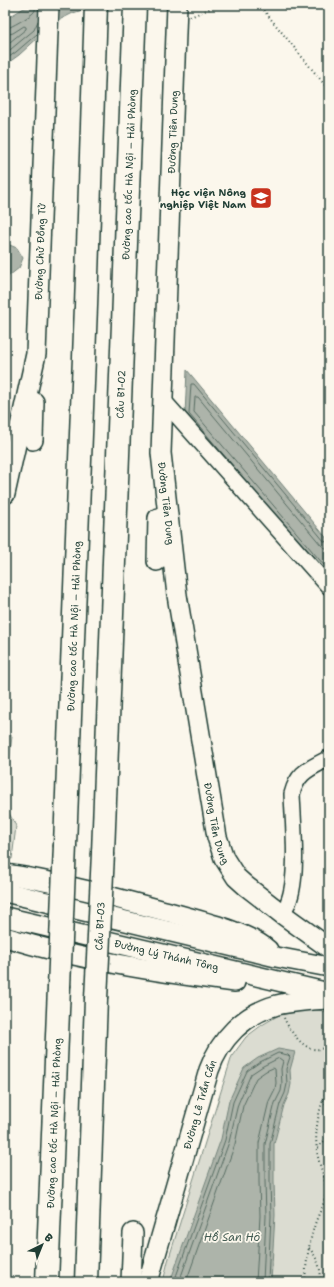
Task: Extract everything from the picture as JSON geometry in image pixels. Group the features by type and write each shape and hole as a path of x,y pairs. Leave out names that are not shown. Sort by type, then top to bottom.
{"highway":[{"name":"Đường cao tốc Hà Nội – Hải Phòng","path":"121,343 135,5"},
{"name":"Đường cao tốc Hà Nội – Hải Phòng","path":"47,1282 86,306 95,11"},
{"name":"Cầu B1-02","path":"103,853 119,446 121,343"},
{"name":"Cầu B1-03","path":"86,1282 96,999 103,853"}],"main road":[{"name":"Đường Chử Đồng Tử","path":"5,494 36,354 49,5"},
{"name":"Đường Tiên Dung","path":"177,14 161,453 177,595 218,844 227,865 236,877 246,886 329,948"},
{"path":"33,440 36,354"},
{"path":"157,560 161,453"},
{"path":"5,874 61,884 208,923 247,937 264,946 276,958"},
{"path":"5,892 276,958 329,967"},
{"name":"Đường Lý Thánh Tông","path":"5,917 329,993"},
{"path":"5,937 64,952 160,971 253,984 289,984"},
{"name":"Đường Lê Trần Cẩn","path":"148,1282 209,1070 218,1049 241,1023 262,1011 286,1003 329,998"},
{"path":"132,1282 133,1233"}],"lane":[{"path":"163,400 329,587"},
{"path":"282,914 290,898 294,871 292,794 295,783 301,774 329,758"}],"path":[{"path":"177,14 219,5"},
{"path":"261,7 329,90"},
{"path":"281,1014 291,1030 307,1046 319,1049 329,1047"},
{"path":"305,1282 309,1248 314,1227 325,1200 326,1193 326,1186 317,1148 318,1119 329,1085"},
{"path":"323,1100 329,1109"},
{"path":"317,1148 328,1136 329,1132"},
{"path":"309,1248 317,1259 320,1267 321,1282"}],"shaded area":[{"path":"5,735 12,736 5,797"},
{"path":"5,806 16,826 12,859 5,858"},
{"path":"311,1009 329,1012 328,1282 163,1282 168,1261 232,1056 246,1037 262,1025 279,1015"}],"water":[{"path":"29,5 98,5 73,13 45,27 41,35 19,55 5,65 5,21"},
{"path":"7,244 17,248 23,258 19,268 5,279 5,245"},
{"path":"187,370 329,541 329,574 323,578 185,415"},
{"name":"Hồ San Hô","path":"278,1049 295,1052 290,1070 291,1084 289,1094 284,1105 274,1144 275,1215 271,1282 170,1282 221,1139 229,1101 244,1068 258,1058"}],"pier":[{"path":"38,5 60,5 60,22 46,28 43,37 36,43"}],"place":[{"name":"Học viện Nông nghiệp Việt Nam","path":"261,198"}]}
